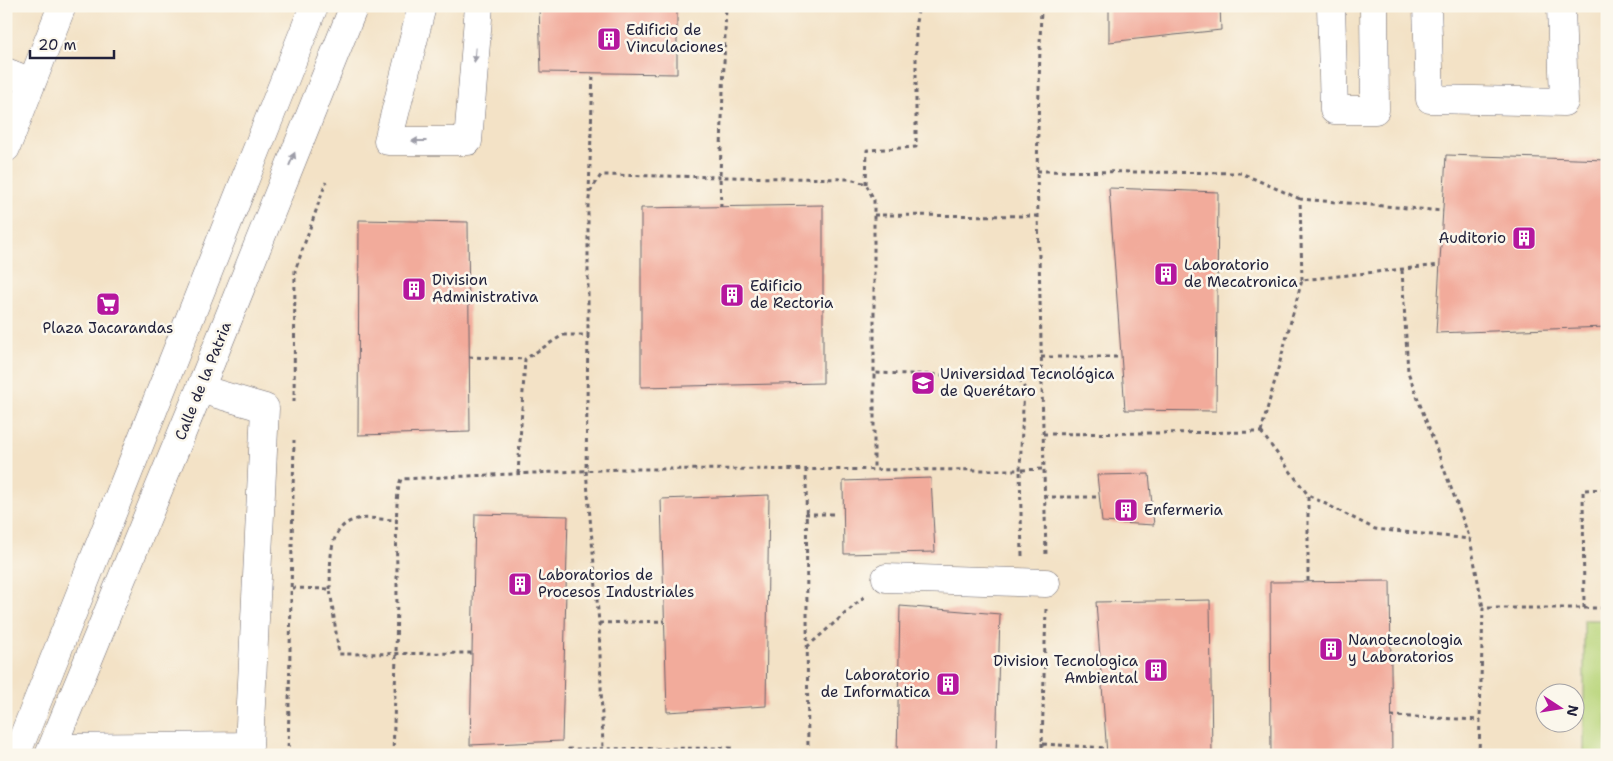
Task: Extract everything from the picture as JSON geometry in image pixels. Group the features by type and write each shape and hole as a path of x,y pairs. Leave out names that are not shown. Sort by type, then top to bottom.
{"street":[{"path":"6,148 62,6"},
{"path":"6,747 304,6"},
{"path":"16,755 314,6"},
{"path":"200,389 265,408 249,746 44,752 260,196 307,56 326,6"},
{"name":"Calle de la Patria","path":"44,752 200,389 354,6"},
{"path":"422,6 388,141 468,141 479,6"},
{"path":"1331,6 1334,110 1375,110 1374,6"},
{"path":"1427,6 1430,99 1564,102 1561,6"},
{"path":"6,72 32,82"},
{"path":"886,578 1046,583"}],"path":[{"path":"721,207 720,176 726,6"},
{"path":"874,469 874,200 866,184 867,150 916,147 916,22 919,6"},
{"path":"1041,6 1038,216 1046,583 1042,755"},
{"path":"592,73 588,206 586,470 599,623 602,749"},
{"path":"1038,171 1241,173 1300,198 1443,211"},
{"path":"588,206 590,192 601,175 850,179 866,184"},
{"path":"294,410 295,271 326,182"},
{"path":"1261,432 1302,280 1300,198"},
{"path":"874,215 1038,216"},
{"path":"1302,280 1440,265"},
{"path":"1402,270 1408,372 1470,538 1483,608 1479,755"},
{"path":"469,357 525,359 563,335 588,335"},
{"path":"1041,357 1120,357"},
{"path":"518,474 525,359"},
{"path":"874,373 1018,377 1024,387 1020,470 1022,557 1020,562"},
{"path":"288,755 294,430"},
{"path":"1043,434 1261,432"},
{"path":"1261,432 1308,495 1375,529 1470,538"},
{"path":"806,469 808,755"},
{"path":"393,755 397,653 397,520 401,479 586,470 1044,469"},
{"path":"1584,608 1583,490 1607,489"},
{"path":"1308,495 1308,582"},
{"path":"1044,498 1099,497"},
{"path":"805,514 836,514"},
{"path":"397,520 355,520 339,530 331,551 330,589 339,654 472,652"},
{"path":"292,588 330,589"},
{"path":"1483,608 1607,608"},
{"path":"599,623 664,620"},
{"path":"1391,716 1480,720"},
{"path":"1042,744 1107,748"},
{"path":"562,755 570,749 732,748 732,755"}],"green space":[{"path":"1584,620 1607,620 1607,755 1584,755 1586,684 1584,684"}],"building":[{"name":"Edificio de Vinculaciones","path":"539,6 677,6 677,74 541,72"},
{"path":"1109,6 1220,6 1221,30 1109,42"},
{"name":"Auditorio","path":"1446,155 1607,160 1607,327 1436,333"},
{"name":"Laboratorio de Mecatronica","path":"1109,188 1218,192 1216,411 1125,410"},
{"name":"Edificio de Rectoria","path":"823,205 823,383 641,387 641,208"},
{"name":"Division Administrativa","path":"359,220 468,222 470,432 358,435"},
{"name":"Enfermeria","path":"1149,474 1154,525 1102,522 1097,475"},
{"path":"931,478 935,552 844,554 843,481"},
{"path":"769,495 766,706 667,712 661,499"},
{"name":"Laboratorios de Procesos Industriales","path":"475,514 568,516 562,741 470,745"},
{"name":"Nanotecnologia y Laboratorios","path":"1390,581 1392,755 1271,755 1270,582"},
{"name":"Division Tecnologica Ambiental","path":"1210,600 1212,755 1107,755 1096,602"},
{"name":"Laboratorio de Informatica","path":"900,606 1000,614 996,755 897,755"}],"place":[{"name":"Edificio de Vinculaciones","path":"609,39"},
{"name":"Auditorio","path":"1524,238"},
{"name":"Laboratorio de Mecatronica","path":"1166,274"},
{"name":"Division Administrativa","path":"414,289"},
{"name":"Edificio de Rectoria","path":"732,295"},
{"name":"Plaza Jacarandas","path":"108,304"},
{"name":"Universidad Tecnológica de Querétaro","path":"923,383"},
{"name":"Enfermeria","path":"1126,510"},
{"name":"Laboratorios de Procesos Industriales","path":"520,584"},
{"name":"Nanotecnologia y Laboratorios","path":"1331,649"},
{"name":"Division Tecnologica Ambiental","path":"1156,670"},
{"name":"Laboratorio de Informatica","path":"948,684"}]}
